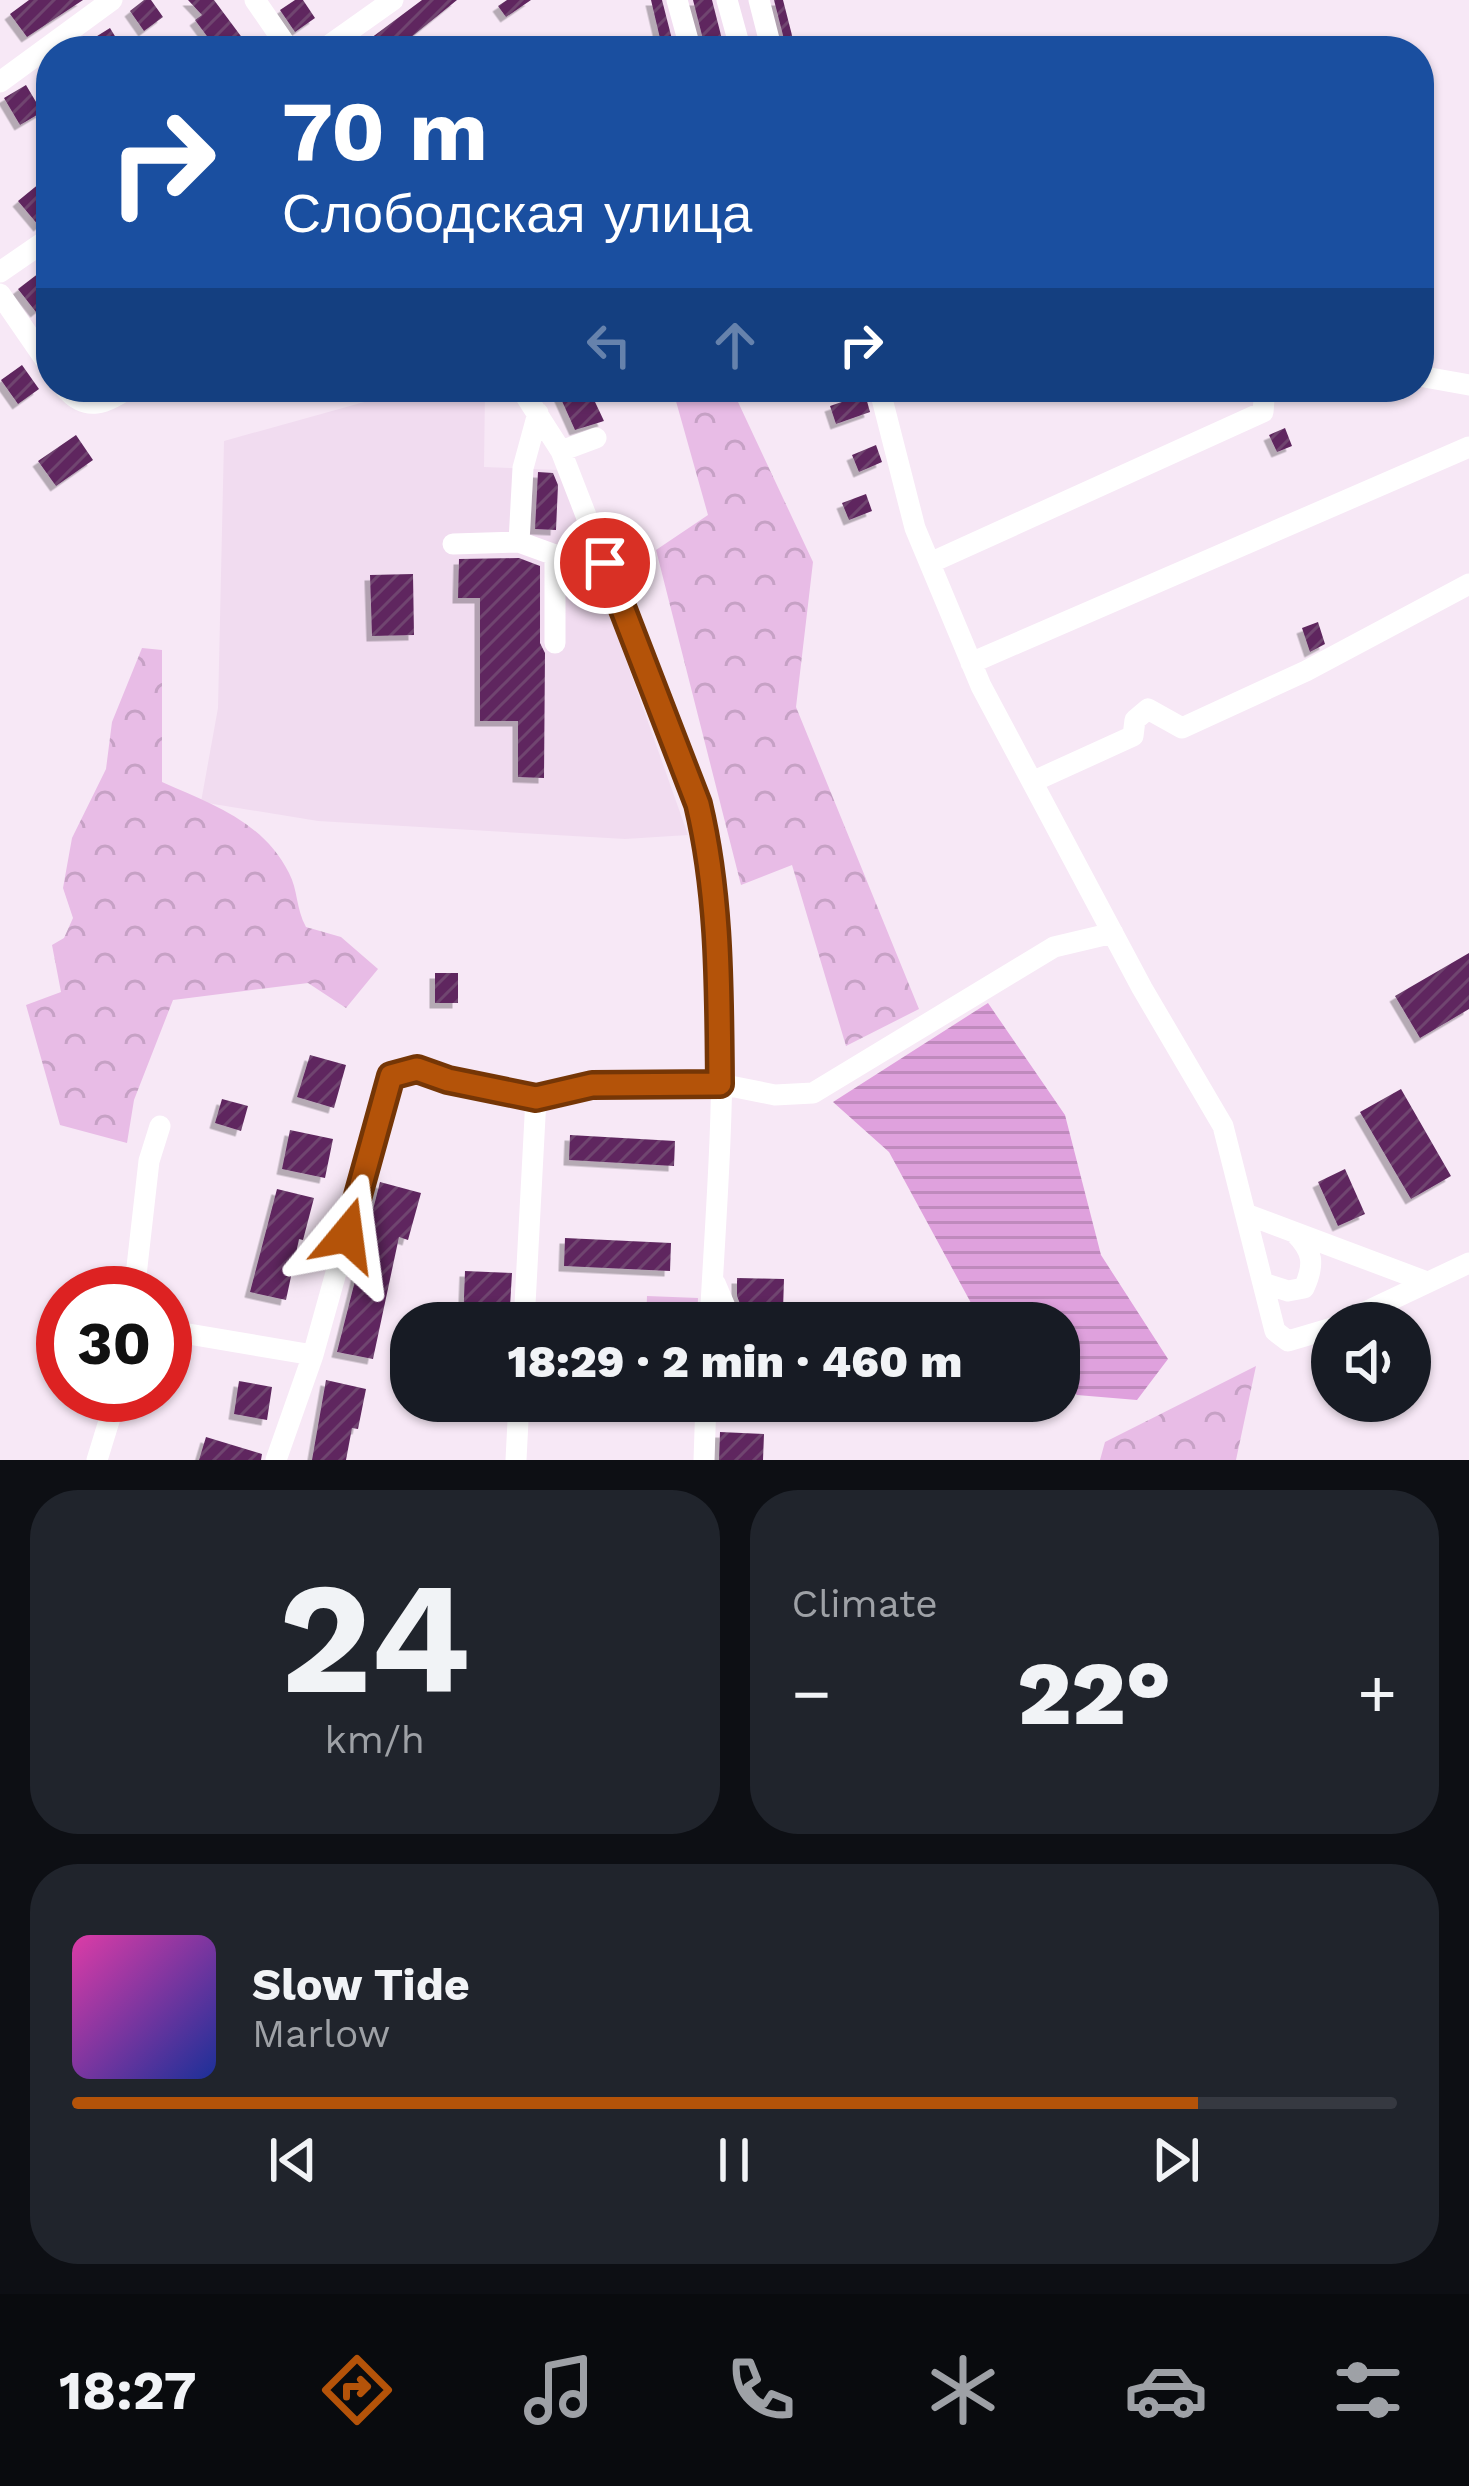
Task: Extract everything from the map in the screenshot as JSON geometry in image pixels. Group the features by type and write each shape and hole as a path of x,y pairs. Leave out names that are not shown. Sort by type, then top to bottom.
{"street":[{"path":"63,36 112,0"},
{"path":"255,0 280,36"},
{"path":"342,36 393,0"},
{"path":"677,0 687,36"},
{"path":"727,0 737,36"},
{"path":"759,0 768,36"},
{"path":"0,82 36,56"},
{"path":"0,272 36,247"},
{"path":"0,294 36,346"},
{"path":"1434,379 1469,385"},
{"path":"530,402 561,451 698,804 718,937 720,1084 711,1302"},
{"path":"883,402 915,528 971,663 1113,933 1222,1126 1275,1331 1288,1341 1311,1334"},
{"path":"930,563 1263,412 1264,402"},
{"path":"519,542 523,469 538,413"},
{"path":"561,451 596,438"},
{"path":"971,663 1469,447"},
{"path":"452,544 519,542 555,555 555,643"},
{"path":"1032,782 1133,736 1135,720 1148,709 1182,728 1306,671 1469,584"},
{"path":"275,1460 313,1354 391,1076 417,1069 536,1098 592,1085 720,1084 776,1096 813,1093 1054,947 1113,933"},
{"path":"525,1302 536,1098"},
{"path":"137,1266 149,1161 160,1126"},
{"path":"1246,1214 1427,1282"},
{"path":"1263,1283 1288,1291 1304,1288 1312,1269 1310,1247 1295,1232"},
{"path":"1386,1302 1469,1263"},
{"path":"712,1277 723,1302"},
{"path":"192,1334 313,1354"},
{"path":"97,1460 109,1422"},
{"path":"516,1460 519,1422"},
{"path":"704,1460 705,1422"}],"shaded area":[{"path":"651,0 783,0 792,36 659,36"},
{"path":"364,402 485,402 484,467 559,470 688,835 625,839 318,821 201,802 218,708 224,441"},
{"path":"988,1003 1065,1115 1101,1255 1168,1359 1137,1400 1080,1395 1080,1302 970,1302 889,1152 833,1102"}],"green space":[{"path":"676,402 738,402 813,562 796,707 919,1009 846,1046 792,865 741,885 656,550 708,515"},
{"path":"142,648 162,650 162,782 250,827 289,873 306,927 341,937 378,969 346,1008 308,983 173,1000 134,1100 127,1143 60,1125 26,1005 61,992 52,945 64,938 73,918 63,888 72,838 106,769 112,722"},
{"path":"647,1296 698,1298 698,1302 647,1302"},
{"path":"1256,1366 1236,1460 1100,1460 1105,1442"}],"building":[{"path":"29,0 83,0 27,37 10,14"},
{"path":"151,0 163,17 144,31 130,11"},
{"path":"188,0 214,0 241,36 207,36 195,20 202,15"},
{"path":"303,0 315,18 295,32 280,10"},
{"path":"422,0 457,0 413,36 374,36"},
{"path":"507,0 531,0 506,17 498,6"},
{"path":"651,0 662,0 671,36 659,36"},
{"path":"693,0 712,0 721,36 702,36"},
{"path":"774,0 783,0 792,36 783,36"},
{"path":"26,85 36,102 36,116 20,125 4,98"},
{"path":"36,186 36,222 18,201"},
{"path":"36,275 36,312 18,289"},
{"path":"22,365 36,391 18,404 1,380"},
{"path":"562,402 595,402 604,421 575,430"},
{"path":"867,402 870,412 836,424 830,406"},
{"path":"1285,428 1292,446 1277,452 1269,435"},
{"path":"76,435 93,460 56,486 38,461"},
{"path":"876,445 882,462 859,472 852,455"},
{"path":"538,472 553,473 558,485 556,530 535,529"},
{"path":"866,494 872,511 849,520 842,503"},
{"path":"519,558 540,566 544,778 518,777 518,721 480,721 480,598 458,598 459,559"},
{"path":"413,574 414,635 372,636 370,575"},
{"path":"1318,622 1325,644 1310,652 1302,628"},
{"path":"1469,953 1469,1009 1420,1038 1395,996"},
{"path":"435,973 458,973 458,1003 435,1003"},
{"path":"310,1055 346,1065 334,1108 297,1097"},
{"path":"1401,1089 1451,1176 1411,1199 1360,1112"},
{"path":"222,1099 248,1106 241,1131 215,1123"},
{"path":"290,1130 333,1139 325,1178 282,1169"},
{"path":"570,1135 675,1141 674,1166 569,1160"},
{"path":"1345,1169 1365,1214 1338,1226 1318,1182"},
{"path":"380,1182 421,1193 408,1240 399,1237 373,1359 337,1352"},
{"path":"277,1189 314,1198 303,1240 299,1239 286,1300 250,1292"},
{"path":"565,1238 671,1243 670,1271 564,1266"},
{"path":"465,1271 512,1273 510,1302 464,1302"},
{"path":"737,1278 784,1279 783,1302 739,1302"},
{"path":"326,1380 366,1389 346,1460 312,1460"},
{"path":"239,1381 272,1387 267,1420 234,1414"},
{"path":"720,1432 764,1434 763,1460 719,1460"},
{"path":"206,1437 262,1454 261,1460 199,1460"}],"route":[{"path":"347,1235 391,1076 417,1069 536,1098 592,1085 720,1084 718,937 706,838 698,804 605,563"}]}
